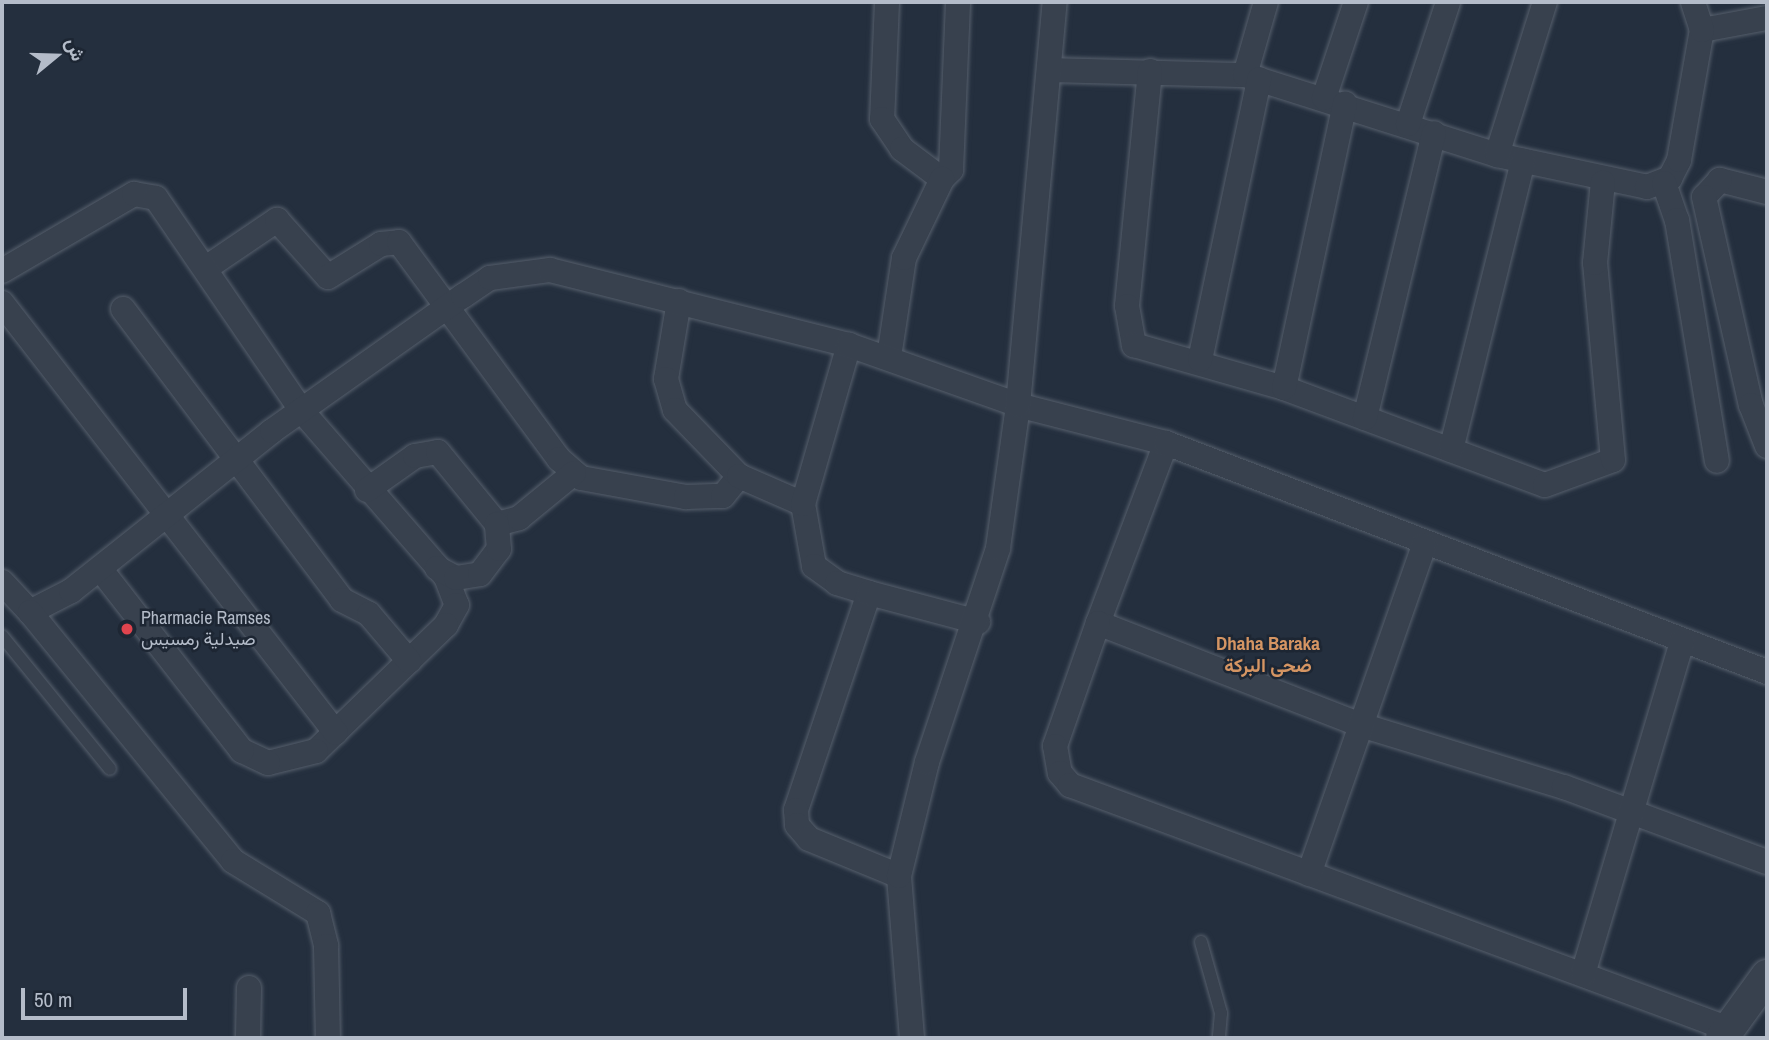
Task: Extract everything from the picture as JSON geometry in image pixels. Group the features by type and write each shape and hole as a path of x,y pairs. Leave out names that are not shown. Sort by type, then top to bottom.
{"street":[{"path":"887,2 882,120 902,149 942,180"},
{"path":"889,357 904,258 942,180 951,170 958,2"},
{"path":"912,1038 900,876 927,762 978,622 998,548 1018,405 1051,70 1055,2"},
{"path":"1200,360 1266,2"},
{"path":"1284,388 1335,100 1356,2"},
{"path":"1408,124 1448,2"},
{"path":"1497,155 1545,2"},
{"path":"1664,183 1679,160 1702,30 1693,2"},
{"path":"1702,30 1767,18"},
{"path":"1051,70 1150,71 1252,77 1335,100 1497,155 1603,182 1664,183"},
{"path":"1150,71 1127,321 1133,345 1200,360 1284,388 1545,485 1613,460 1595,262 1603,182"},
{"path":"1365,418 1434,133"},
{"path":"1451,450 1523,161"},
{"path":"1767,192 1720,180 1704,197 1751,405 1767,446"},
{"path":"1664,183 1677,220 1717,461"},
{"path":"2,271 134,194 156,198 301,410 452,587 456,611 336,733 305,757 279,763 242,751 101,570"},
{"path":"206,268 277,220 328,277 381,244 399,242 445,308 574,472 686,497 723,496 739,476"},
{"path":"30,612 101,570 301,410 445,308 491,278 522,270 550,270 849,345 1018,405 1166,443 1424,545 1767,672"},
{"path":"679,301 667,393 739,476 803,504"},
{"path":"2,303 336,733"},
{"path":"123,309 239,459 342,600 369,614 409,661"},
{"path":"849,345 803,504 814,566 837,583 978,622"},
{"path":"1166,443 1055,746 1060,773 1098,800 1583,974 1726,1033 1767,976"},
{"path":"367,490 415,456 438,452 497,524 499,549 480,573 456,578 436,568"},
{"path":"497,524 519,518 574,472"},
{"path":"1309,874 1364,726 1424,545"},
{"path":"2,582 30,612 233,861 318,913 326,946 328,1038"},
{"path":"869,593 795,818 808,839 900,876"},
{"path":"1098,623 1364,726 1633,811 1767,862"},
{"path":"1583,974 1682,640"},
{"path":"248,1038 249,988"}],"lane":[{"path":"2,636 110,769"},
{"path":"1200,942 1221,1013 1219,1038"}],"place":[{"name":"Pharmacie Ramses صيدلية رمسيس","path":"127,629"}],"district":[{"name":"Dhaha Baraka ضحى البركة","path":"1268,655"}]}
